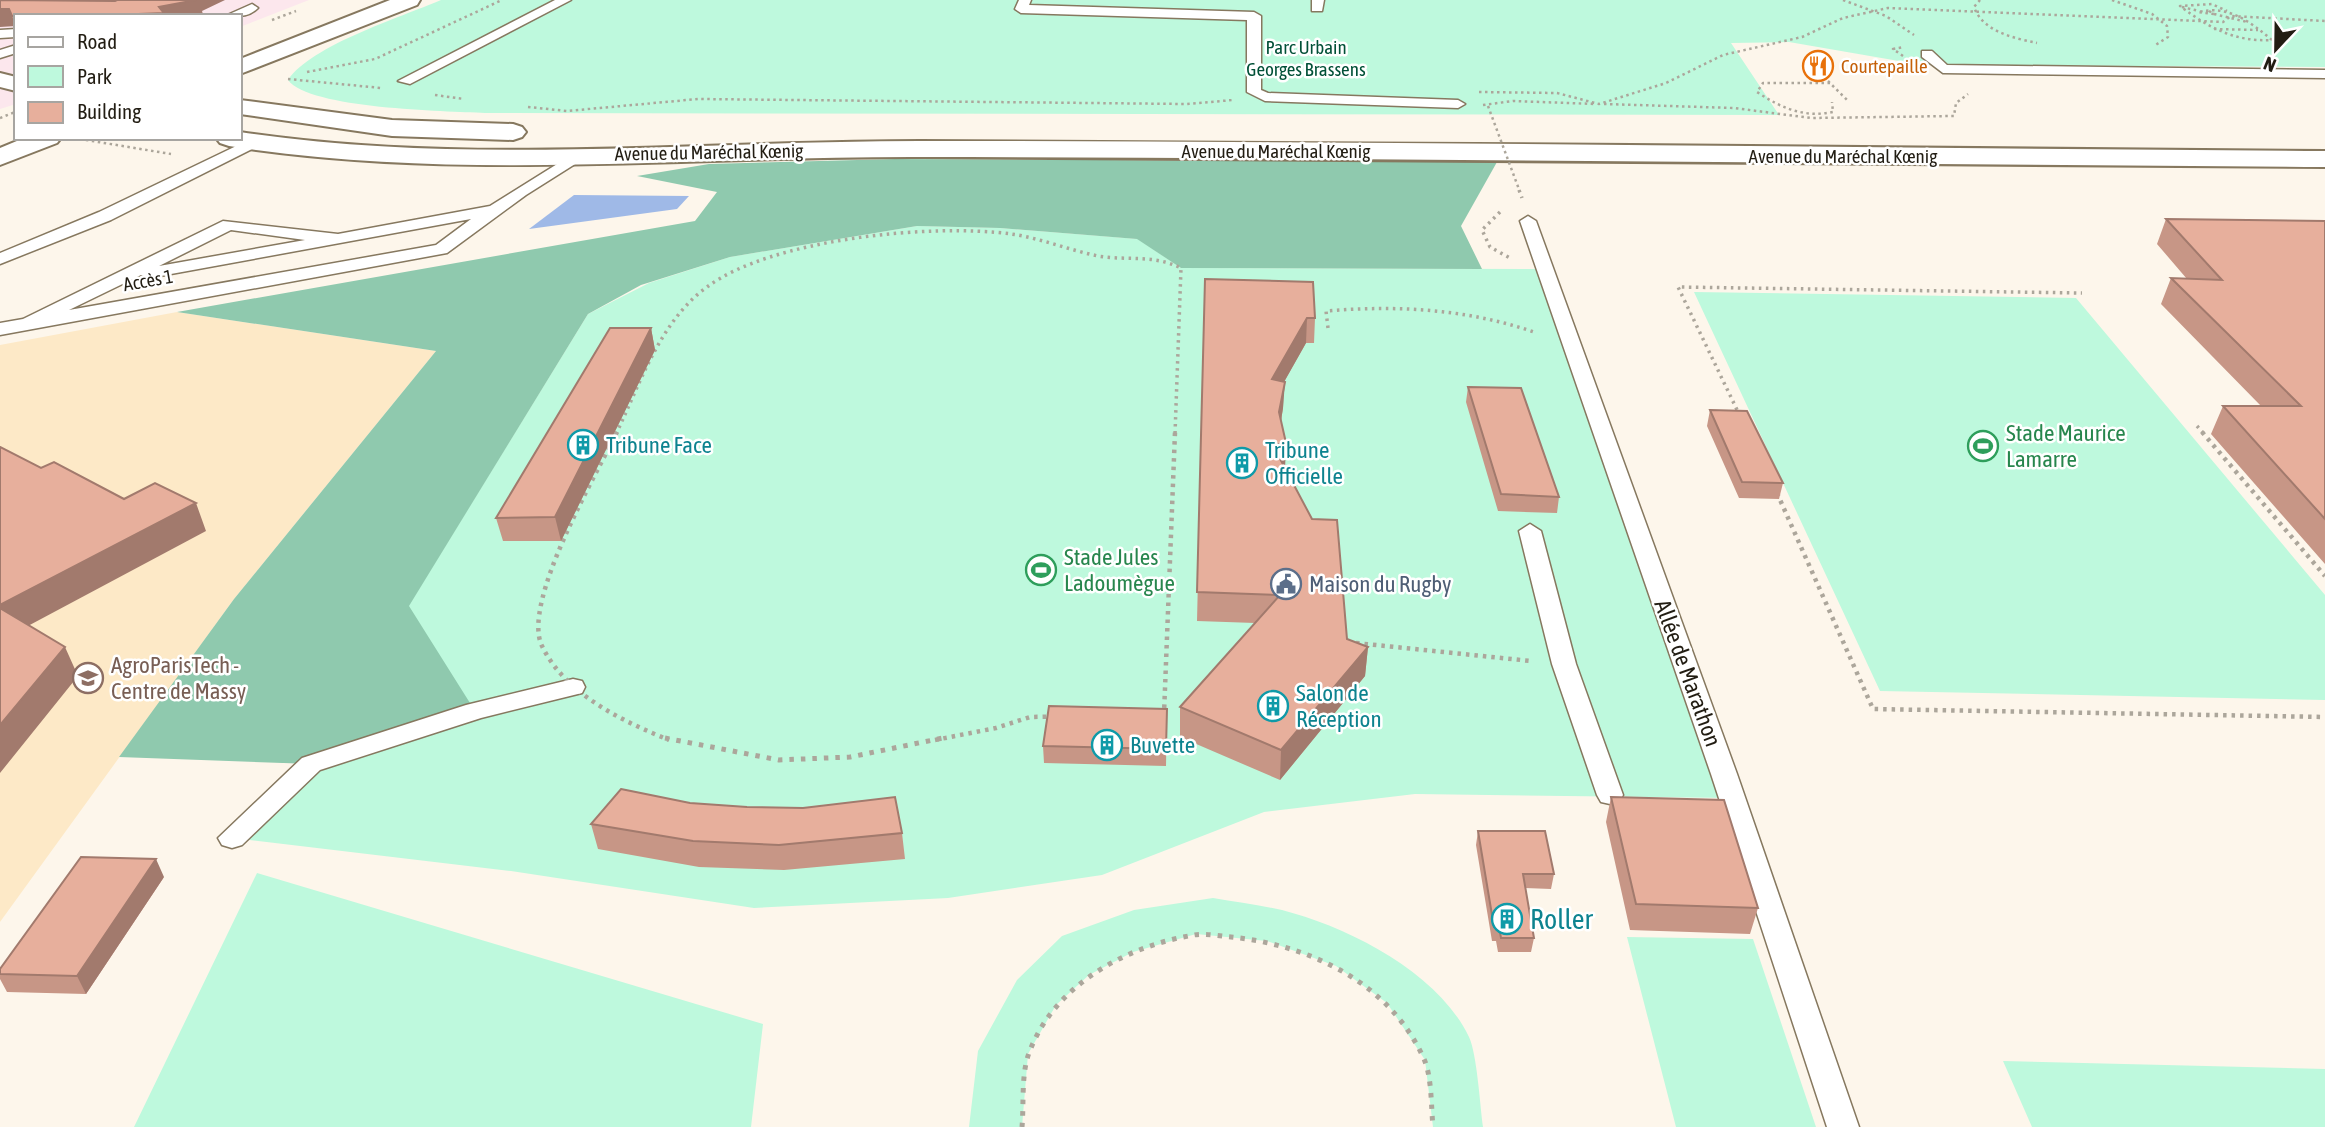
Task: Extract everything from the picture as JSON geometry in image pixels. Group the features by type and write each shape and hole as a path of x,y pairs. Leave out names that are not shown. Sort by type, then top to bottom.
{"main road":[{"path":"242,45 360,0"},
{"path":"242,66 409,0"},
{"name":"Avenue du Maréchal Kœnig","path":"242,107 392,128 526,133 854,131 2325,139"},
{"path":"0,157 43,140"},
{"name":"Avenue du Maréchal Kœnig","path":"242,140 300,149 427,158 916,149 2325,159"}],"lane":[{"path":"405,81 565,0"},
{"path":"1025,0 1021,9 1254,16 1254,92 1265,97 1454,104"},
{"path":"236,14 251,8"},
{"path":"1927,54 1943,69 2325,74"},
{"path":"2192,57 2210,73"},
{"path":"0,259 105,216 255,142"},
{"name":"Accès 1","path":"29,323 441,249 578,156"},
{"path":"122,278 496,210"},
{"name":"Allée de Marathon","path":"1525,210 1570,346 1724,774 1843,1127"},
{"name":"Accès 1","path":"29,323 229,225 340,239"},
{"path":"0,328 29,323"},
{"path":"1530,531 1564,664 1609,795"},
{"path":"232,838 311,764 475,711 573,687"}],"path":[{"path":"307,72 375,59 502,0"},
{"path":"1843,0 1873,11 1913,34 1927,54"},
{"path":"1980,0 1974,7 1975,13 1998,30 2039,43"},
{"path":"2112,0 2161,20 2169,32 2168,37 2153,46"},
{"path":"2184,4 2213,4 2242,17 2272,40 2239,40 2208,29 2181,7 2184,4"},
{"path":"2181,7 2251,23"},
{"path":"1454,104 1464,92 1512,90 1588,98 1599,104 1666,83 1723,55 1802,37 1827,28 1843,18 1888,8 2199,22 2218,22 2242,17 2325,21"},
{"path":"265,23 302,9"},
{"path":"2211,13 2227,10"},
{"path":"2211,13 2239,40"},
{"path":"2208,29 2259,30"},
{"path":"2241,29 2254,40"},
{"path":"1525,210 1488,106 1513,101 1734,108 1811,118 1954,116 1956,103 1969,93 1957,79 1942,75 1943,69"},
{"path":"281,74 294,73"},
{"path":"285,79 387,89"},
{"path":"1832,102 1833,112 1815,116 1773,104 1757,92 1757,88 1763,83 1829,82 1847,100"},
{"path":"428,94 470,99"},
{"path":"526,106 567,111 698,99 1187,104 1265,97"},
{"path":"950,231 1011,234 1100,256 1162,259 1181,268 1164,715 1030,716 996,728 850,757 779,760 668,740 614,714 573,687 541,645 538,616 549,571 663,337 684,305 724,276 776,257 836,242 891,234 950,231"},
{"path":"1740,417 1678,287 2082,293"},
{"path":"1328,328 1326,311 1393,306 1485,317 1570,346"},
{"path":"2197,426 2325,576"},
{"path":"1775,490 1873,709 2325,717"},
{"path":"1353,643 1564,664"},
{"path":"1021,1127 1028,1054 1056,1005 1089,975 1122,958 1196,934 1267,941 1279,945 1336,966 1387,1003 1425,1060 1433,1127"}],"shaded area":[{"path":"0,0 309,0 242,26 242,14 14,14 14,105 0,109"},
{"name":"AgroParisTech - Centre de Massy","path":"177,312 436,351 234,599 0,922 0,345"}],"green space":[{"name":"Parc Urbain Georges Brassens","path":"441,0 2325,0 2325,67 1922,65 1789,42 1731,43 1779,115 485,113 349,103 301,90 288,80 316,55 336,44"},
{"path":"895,159 1497,162 1461,226 1482,269 1181,268 1137,239 1000,228 917,226 730,257 641,285 588,314 409,606 475,711 311,764 119,757 234,599 436,351 177,312 695,221 717,192 637,176 709,164"},
{"name":"Stade Jules Ladoumègue","path":"917,226 1000,228 1138,239 1181,268 1543,269 1732,798 1415,794 1264,812 1102,875 948,898 754,908 511,871 232,838 311,764 588,314 649,283 730,257"},
{"name":"Stade Maurice Lamarre","path":"1694,292 2076,298 2325,595 2325,700 1880,691"},
{"path":"257,873 763,1024 751,1127 134,1127"},
{"path":"1213,898 1274,908 1335,928 1389,956 1414,973 1436,992 1455,1014 1469,1037 1476,1067 1483,1127 1433,1127 1425,1060 1387,1003 1336,966 1267,941 1196,934 1133,952 1089,975 1056,1005 1028,1054 1022,1127 969,1127 978,1051 1017,980 1062,936 1134,910"},
{"path":"1627,937 1753,939 1816,1127 1676,1127"},
{"path":"2003,1061 2325,1069 2325,1127 2032,1127"}],"water":[{"path":"574,195 689,196 677,209 529,229"}],"building":[{"path":"0,0 196,0 159,7 164,13 12,16 9,9 0,9"},
{"path":"2166,219 2325,221 2325,519 2223,406 2301,406 2171,278 2222,280"},
{"path":"1205,279 1313,282 1315,318 1307,318 1272,379 1285,382 1279,412 1286,443 1279,444 1285,454 1278,455 1312,519 1337,520 1347,639 1368,647 1281,750 1180,707 1280,595 1197,592"},
{"path":"610,328 651,328 555,517 496,518"},
{"path":"1468,387 1521,388 1559,497 1501,494"},
{"path":"1710,410 1747,411 1783,483 1742,482"},
{"path":"0,447 41,468 54,462 124,499 155,483 196,503 0,605"},
{"path":"0,608 65,647 0,725"},
{"path":"1049,706 1167,709 1166,749 1043,746"},
{"path":"621,789 690,803 747,807 803,808 895,797 902,833 779,845 693,841 591,824"},
{"path":"1611,797 1724,800 1758,908 1636,904"},
{"path":"1478,831 1545,831 1554,874 1523,874 1534,938 1501,938 1499,927 1494,927"},
{"path":"81,857 156,859 77,976 0,974 0,969"}],"place":[{"name":"Courtepaille","path":"1818,66"},
{"name":"Tribune Face","path":"583,445"},
{"name":"Stade Maurice Lamarre","path":"1983,446"},
{"name":"Tribune Officielle","path":"1242,463"},
{"name":"Stade Jules Ladoumègue","path":"1041,570"},
{"name":"Maison du Rugby","path":"1286,584"},
{"name":"AgroParisTech - Centre de Massy","path":"88,678"},
{"name":"Salon de Réception","path":"1273,706"},
{"name":"Buvette","path":"1107,745"},
{"name":"Roller","path":"1507,919"}]}
